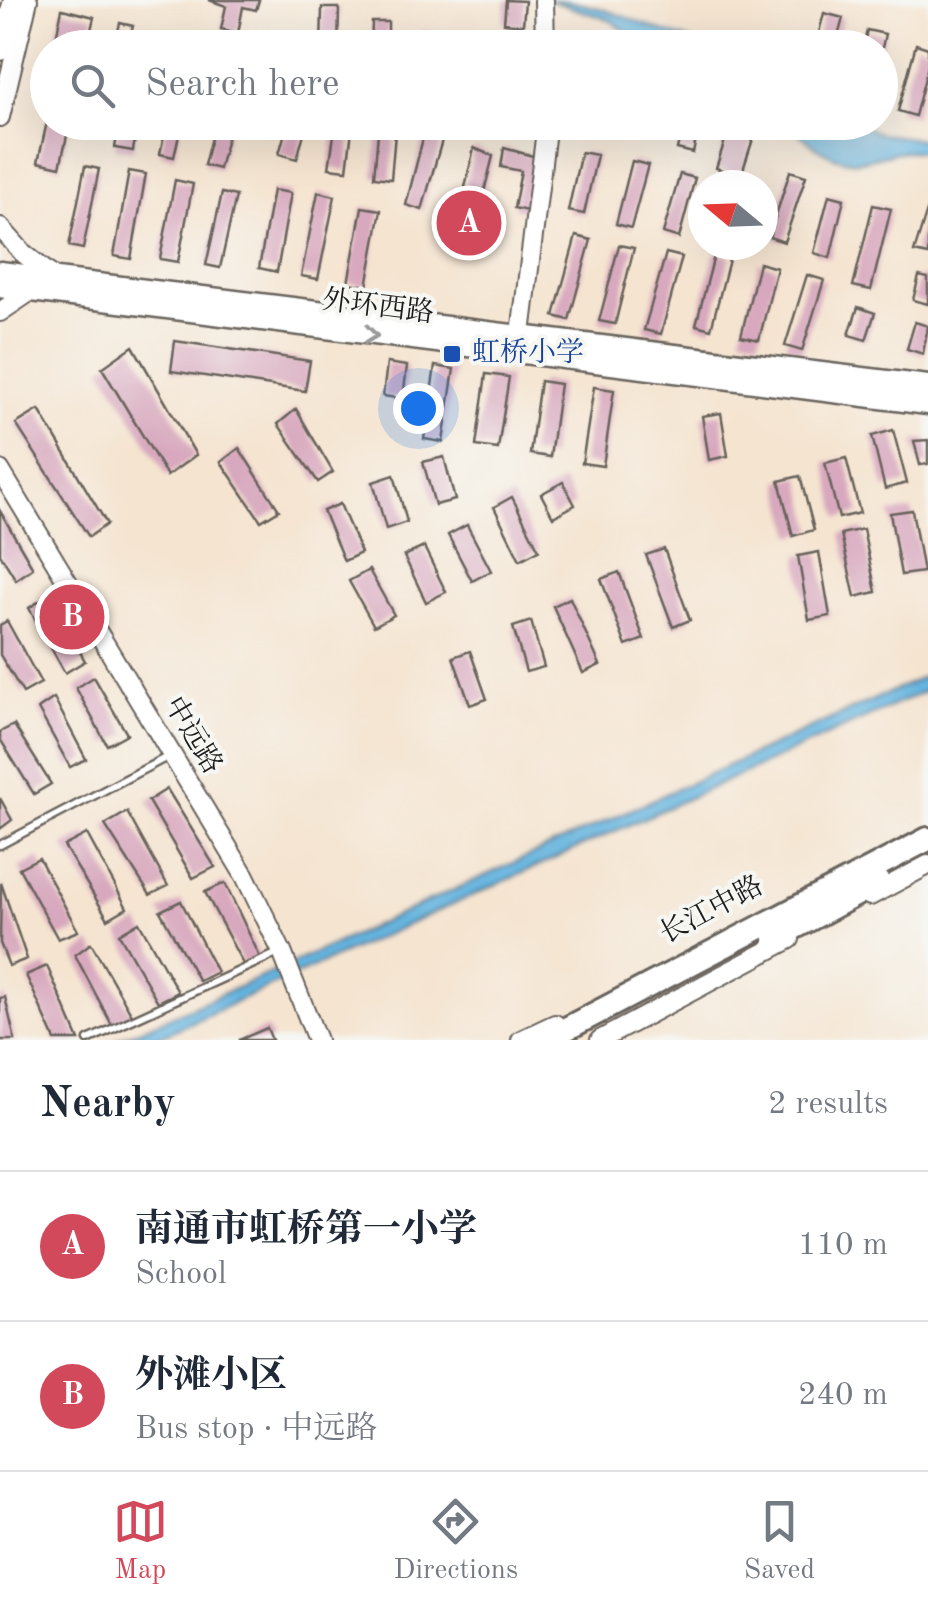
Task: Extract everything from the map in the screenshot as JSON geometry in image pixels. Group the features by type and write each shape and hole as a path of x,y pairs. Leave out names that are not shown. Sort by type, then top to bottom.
{"highway":[{"name":"长江中路","path":"544,1040 928,839"},
{"name":"长江中路","path":"576,1040 928,856"}],"main road":[{"path":"0,52 13,0"},
{"path":"0,117 28,0"},
{"path":"544,4 544,30"},
{"path":"520,344 545,140"},
{"path":"0,227 23,253 56,279"},
{"name":"外环西路","path":"0,272 928,404"},
{"name":"外环西路","path":"0,288 928,386"},
{"path":"0,312 32,291"},
{"name":"中远路","path":"0,470 245,876 317,1040"},
{"name":"长江中路","path":"521,1040 632,988 928,830"},
{"path":"600,1040 928,865"}],"lane":[{"path":"0,845 172,754"},
{"path":"88,1040 283,957"}],"water":[{"path":"548,0 590,6 660,30 624,30 610,20"},
{"path":"898,136 928,140 928,153 903,151 865,160 843,160 808,140 898,140"},
{"path":"928,675 928,690 152,1040 116,1040 266,975"}],"building":[{"path":"209,0 259,0 256,10 243,7 239,30 221,29 226,6"},
{"path":"506,0 525,1 523,25 504,23"},
{"path":"322,8 339,8 338,30 321,30"},
{"path":"62,9 94,17 91,30 58,30"},
{"path":"824,13 843,18 840,30 820,30"},
{"path":"372,22 388,22 388,30 372,30"},
{"path":"120,23 133,26 132,30 118,30"},
{"path":"916,44 928,48 928,66 915,116 898,111"},
{"path":"43,140 66,140 60,167 38,162"},
{"path":"116,140 135,140 133,151 115,148"},
{"path":"163,140 178,140 174,157 160,154"},
{"path":"210,140 226,140 219,169 204,165"},
{"path":"283,140 302,140 297,159 279,154"},
{"path":"333,140 351,140 347,170 329,168"},
{"path":"377,140 394,140 391,179 374,177"},
{"path":"422,140 442,140 422,210 406,205"},
{"path":"679,140 696,140 693,153 677,149"},
{"path":"725,140 753,140 743,170 716,168"},
{"path":"474,148 493,156 476,224 458,218"},
{"path":"504,148 540,158 531,212 514,208 521,171 501,167"},
{"path":"581,152 597,155 584,214 568,211"},
{"path":"632,161 648,165 631,228 616,224"},
{"path":"85,166 99,169 83,249 69,246"},
{"path":"129,171 146,174 131,259 114,256"},
{"path":"790,171 806,176 784,242 778,240 778,209"},
{"path":"680,174 688,176 688,204 679,238 663,233"},
{"path":"175,180 193,184 178,262 160,259"},
{"path":"273,190 291,193 277,272 259,268"},
{"path":"318,192 335,196 318,279 301,276"},
{"path":"222,193 236,196 220,268 206,265"},
{"path":"829,195 844,199 830,258 814,253"},
{"path":"873,205 891,209 871,290 853,286"},
{"path":"362,207 381,210 367,286 348,283"},
{"path":"928,207 928,255 914,252"},
{"path":"576,236 591,240 569,320 554,316"},
{"path":"619,245 634,248 615,324 599,321"},
{"path":"666,253 682,257 661,334 644,330"},
{"path":"713,260 729,260 711,329 696,325"},
{"path":"759,263 777,268 759,340 741,336"},
{"path":"807,275 824,280 802,351 785,346"},
{"path":"919,276 928,278 928,304 913,300"},
{"path":"858,307 875,313 866,340 849,335"},
{"path":"915,322 928,326 923,354 907,349"},
{"path":"175,341 310,361 305,391 171,371"},
{"path":"133,346 196,455 167,476 102,368"},
{"path":"387,363 407,366 403,399 383,396"},
{"path":"435,366 454,369 443,442 424,439"},
{"path":"486,374 509,377 498,449 476,446"},
{"path":"540,381 560,384 550,457 530,454"},
{"path":"594,387 614,390 603,466 582,463"},
{"path":"296,409 333,472 318,482 278,424"},
{"path":"39,410 107,524 89,537 16,424"},
{"path":"721,413 728,456 709,460 702,416"},
{"path":"893,430 907,483 885,489 872,436"},
{"path":"928,440 928,464 920,465 914,441"},
{"path":"239,448 279,510 261,521 221,462"},
{"path":"444,457 455,500 435,505 423,462"},
{"path":"846,458 860,513 839,518 825,463"},
{"path":"394,475 407,522 386,529 373,482"},
{"path":"800,476 814,530 793,536 779,481"},
{"path":"563,482 575,505 553,517 541,494"},
{"path":"512,497 539,550 520,560 494,507"},
{"path":"340,504 361,553 344,561 323,511"},
{"path":"912,510 923,572 901,575 890,513"},
{"path":"0,511 33,568 16,580 0,554"},
{"path":"467,525 491,571 472,581 448,535"},
{"path":"863,529 876,592 855,597 841,534"},
{"path":"424,547 446,592 426,602 404,556"},
{"path":"664,549 690,620 673,627 646,555"},
{"path":"819,552 830,616 809,620 798,556"},
{"path":"369,570 394,615 374,626 349,581"},
{"path":"619,572 644,639 626,646 601,579"},
{"path":"49,595 85,661 65,673 29,608"},
{"path":"570,598 600,665 583,673 553,606"},
{"path":"7,621 41,683 23,693 0,655 0,625"},
{"path":"531,621 544,667 526,672 513,627"},
{"path":"470,651 487,699 470,705 453,657"},
{"path":"94,677 127,734 107,745 76,688"},
{"path":"54,698 86,759 70,767 38,709"},
{"path":"14,725 51,784 34,794 0,739 0,732"},
{"path":"167,789 215,867 193,878 148,801"},
{"path":"0,798 12,820 0,829"},
{"path":"127,812 168,886 150,895 105,825"},
{"path":"87,834 127,908 108,919 64,846"},
{"path":"39,858 78,931 58,939 19,868"},
{"path":"1,883 27,959 9,966 0,943"},
{"path":"225,883 261,959 244,966 205,892"},
{"path":"181,901 217,972 199,981 160,911"},
{"path":"139,922 178,992 158,1002 119,934"},
{"path":"91,943 132,1015 112,1025 75,955"},
{"path":"47,966 79,1040 55,1040 26,975"},
{"path":"5,997 15,1040 0,1040 0,998"},
{"path":"267,1028 272,1040 239,1040"}],"place":[{"name":"南通市虹桥第一小学","path":"469,223"},
{"name":"虹桥小学","path":"452,354"},
{"name":"外滩小区","path":"72,617"}]}
